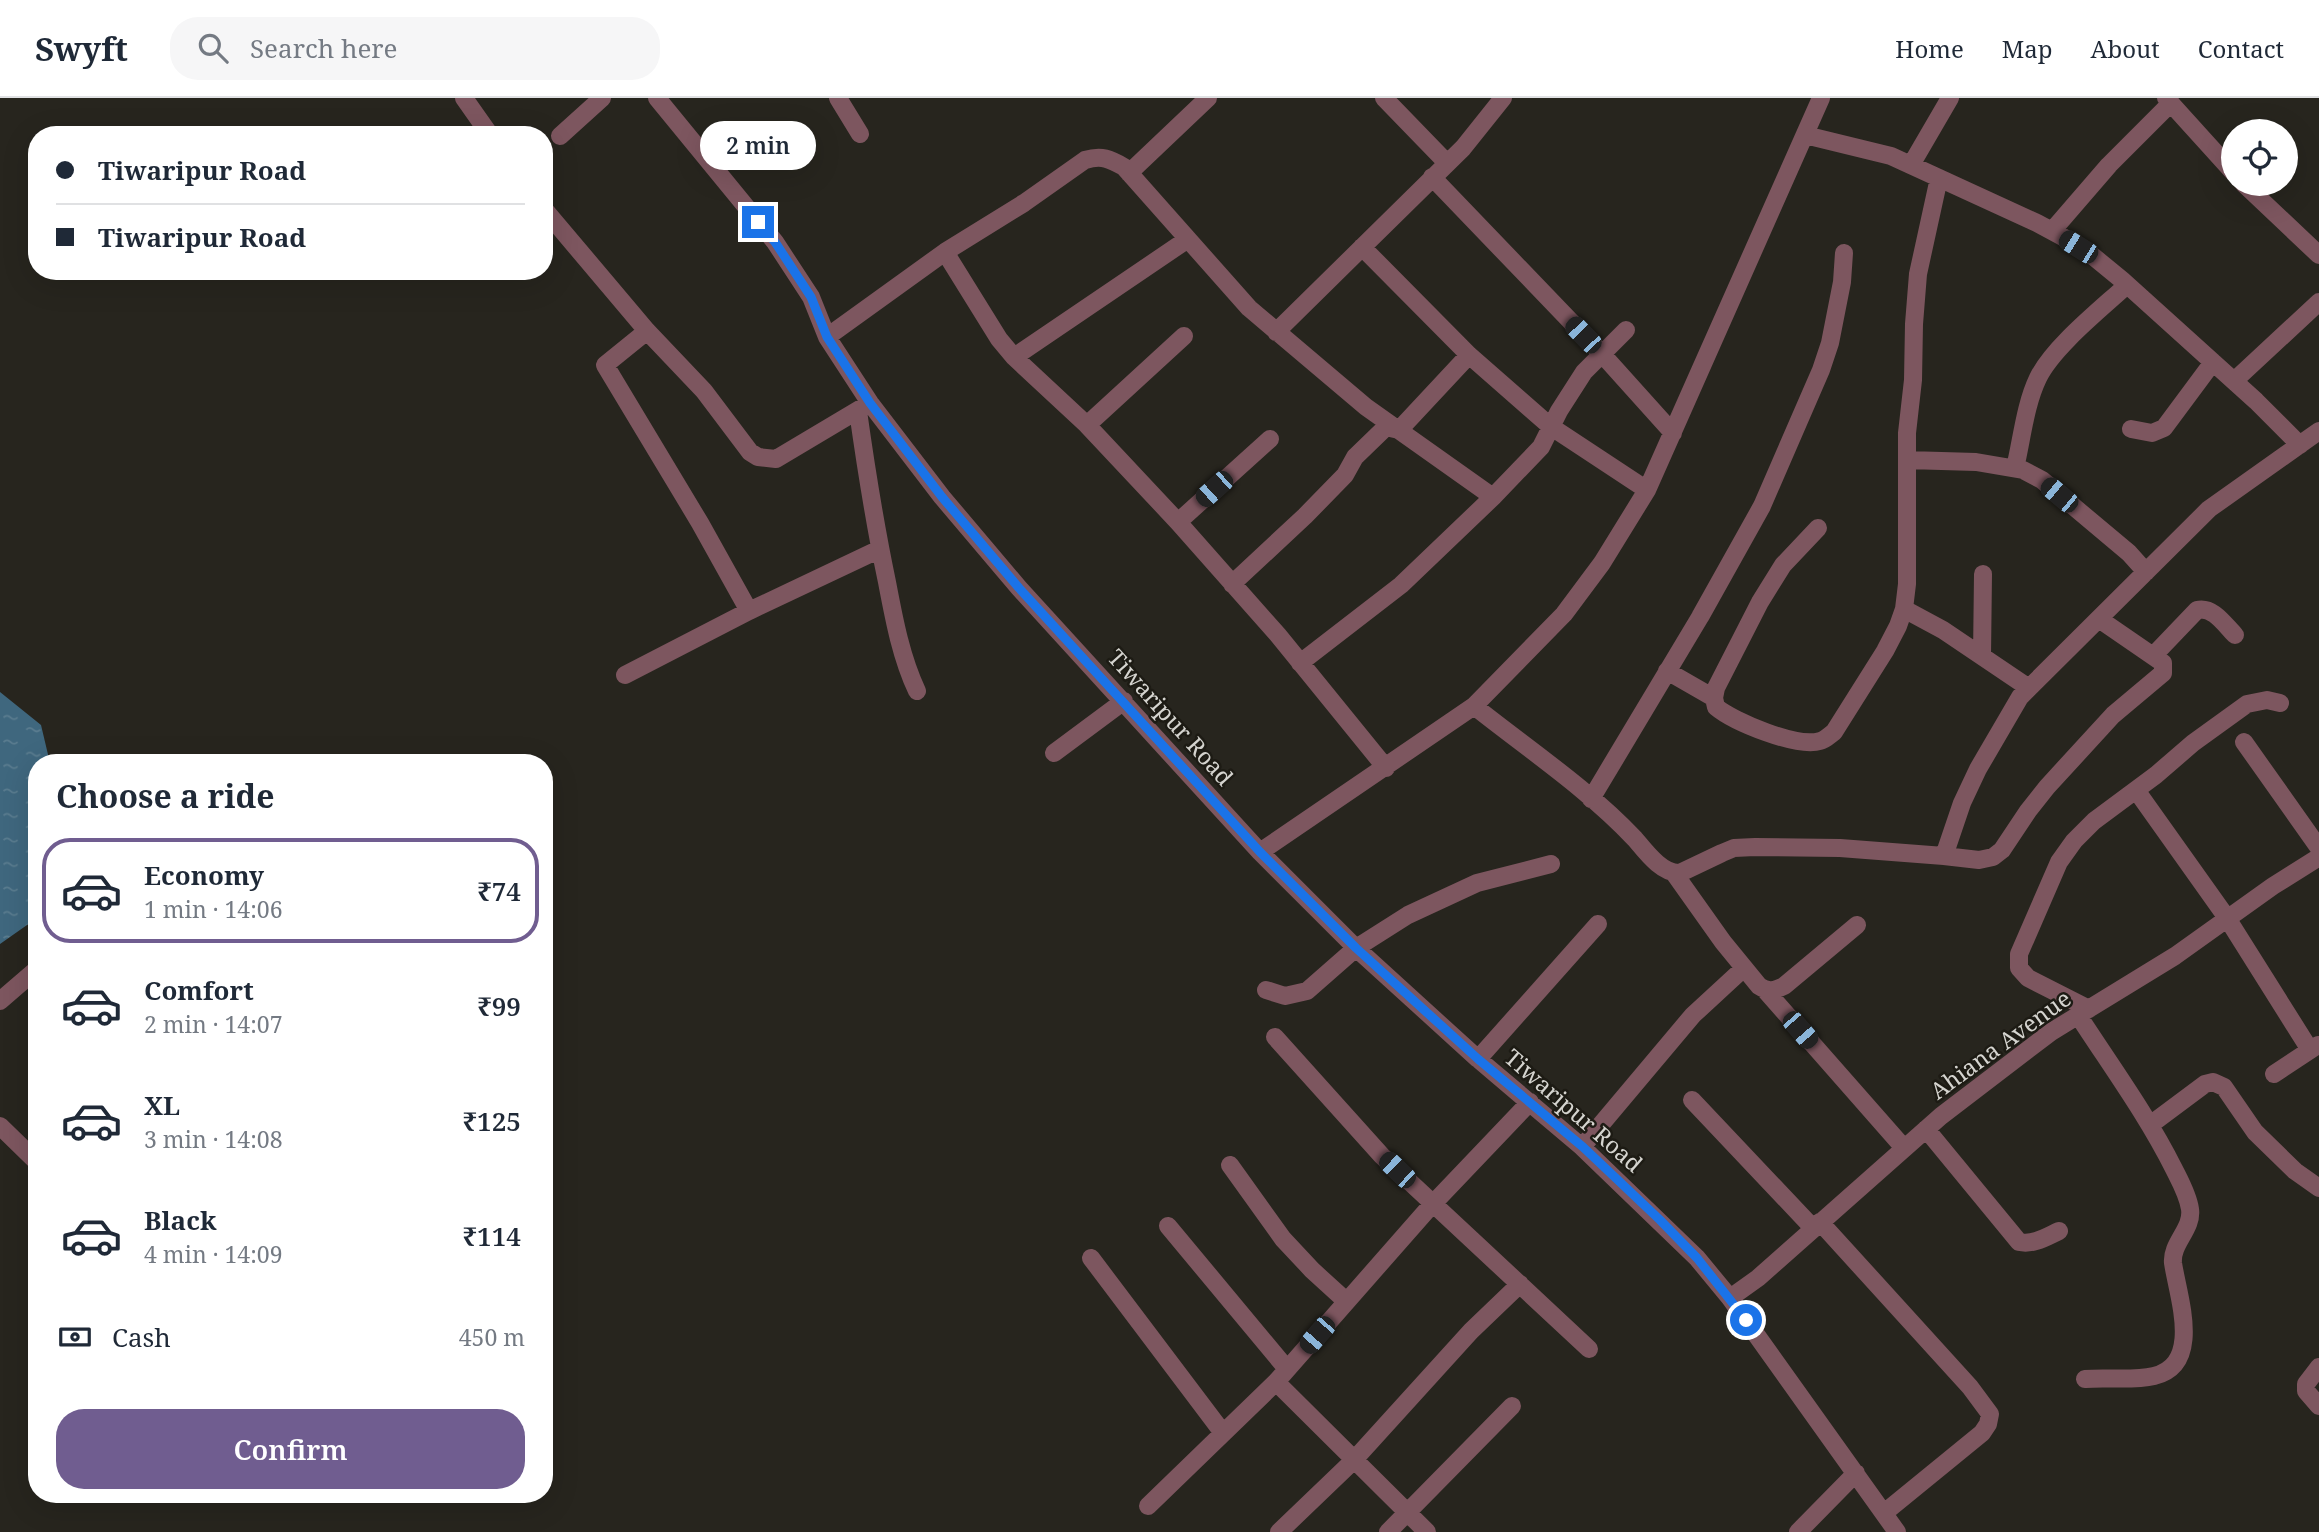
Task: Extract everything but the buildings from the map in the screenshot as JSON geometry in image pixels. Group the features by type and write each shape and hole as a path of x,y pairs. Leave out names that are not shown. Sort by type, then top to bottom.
{"street":[{"path":"464,98 484,126"},
{"path":"559,136 603,98"},
{"path":"838,98 860,134"},
{"path":"1129,173 1208,98"},
{"path":"1384,98 1447,163"},
{"path":"1276,332 1463,148 1503,98"},
{"path":"1260,852 1474,706 1564,614 1602,563 1647,490 1821,98"},
{"path":"1911,165 1950,98"},
{"name":"Tiwaripur Road","path":"661,99 775,242 811,297 827,337 864,407 985,547 1260,852 1356,948 1478,1059 1583,1147 1697,1258 1730,1298 1897,1532"},
{"path":"2052,231 2169,101 2221,159"},
{"path":"1805,135 1891,156 2052,231 2094,257 2234,381 2300,445"},
{"path":"827,337 945,252 1024,203 1085,160 1107,158 1129,173 1249,308 1276,332 1366,407 1493,497"},
{"path":"1432,177 1602,354 1673,433"},
{"path":"1818,528 1783,565 1760,602 1716,688 1714,698 1716,707 1724,714 1759,730 1804,741 1822,741 1833,732 1885,651 1904,609 1907,584 1907,460 1918,274 1939,178"},
{"path":"2257,196 2319,255"},
{"path":"553,220 647,331 704,391 750,452 758,457 776,459 864,407 880,549 908,673 917,691"},
{"path":"1014,357 1188,239"},
{"path":"1362,247 1469,355 1550,426 1647,490"},
{"path":"945,252 999,339 1014,357 1087,425 1178,523 1300,663 1386,768"},
{"path":"1591,799 1762,506 1821,370 1837,315 1844,253"},
{"path":"2015,468 2031,395 2038,376 2068,340 2127,285"},
{"path":"2234,381 2319,302"},
{"path":"1300,663 1401,585 1493,497 1541,446 1578,381 1626,330"},
{"path":"647,331 606,365 749,611"},
{"path":"1087,425 1184,336"},
{"path":"1399,430 1469,355"},
{"path":"2131,429 2152,433 2164,428 2213,362"},
{"path":"1232,584 1305,516 1348,471 1355,457 1386,427 1399,430"},
{"path":"1944,856 1962,803 1978,769 2020,698 2209,509 2319,431"},
{"path":"1178,523 1270,439"},
{"path":"1907,460 1976,462 2015,468 2042,480 2129,554 2146,572"},
{"path":"625,675 749,611 880,549"},
{"path":"1982,656 1983,574"},
{"path":"1904,609 1943,630 2029,688"},
{"path":"2153,656 2197,610 2211,610 2235,635"},
{"path":"1474,706 1611,814 1667,871 1680,873 1734,848 1755,846 1840,848 1979,860 1993,857 2002,850 2047,787 2113,715 2163,673 2162,663 2099,619"},
{"path":"1667,671 1714,698"},
{"path":"2085,1378 2153,1376 2168,1370 2183,1352 2183,1329 2173,1257 2188,1226 2190,1208 2184,1190 2150,1125 2084,1012 2028,978 2019,968 2019,954 2059,862 2074,841 2094,821 2247,704 2267,700 2280,703"},
{"path":"1054,753 1124,702"},
{"path":"2244,742 2319,848"},
{"path":"2136,790 2227,918 2314,1048 2274,1074"},
{"name":"Ahiana Avenue","path":"1730,1298 1758,1278 1903,1148 2051,1032 2175,957 2227,918 2319,857"},
{"path":"1266,990 1285,996 1307,991 1356,948 1408,915 1478,883 1551,864"},
{"path":"1674,873 1744,968 1903,1148"},
{"path":"1478,1059 1598,924"},
{"path":"1766,990 1774,991 1784,986 1857,925"},
{"path":"1583,1147 1693,1014 1744,968"},
{"path":"0,1000 28,977"},
{"path":"1275,1037 1382,1156 1589,1349"},
{"path":"2150,1125 2205,1084 2218,1084 2224,1087 2255,1132 2295,1171 2319,1188"},
{"path":"1692,1100 1817,1225 1969,1387 1990,1414 1982,1433 1884,1513"},
{"path":"1148,1506 1281,1375 1434,1203 1530,1102"},
{"path":"0,1126 28,1153"},
{"path":"1926,1129 2019,1242 2035,1242 2059,1231"},
{"path":"1230,1166 1283,1239 1346,1301"},
{"path":"1168,1226 1281,1375 1353,1461 1427,1532"},
{"path":"1091,1258 1223,1433"},
{"path":"1279,1532 1353,1461 1471,1331 1520,1284"},
{"path":"2319,1367 2306,1384 2306,1391 2319,1406"},
{"path":"1388,1532 1512,1406"},
{"path":"1798,1532 1856,1473"}],"water":[{"path":"0,692 41,725 48,754 28,754 28,924 0,944"}],"route":[{"path":"758,222 775,242 811,297 827,337 870,403 942,497 1019,588 1260,852 1356,948 1478,1059 1583,1147 1660,1220 1697,1258 1746,1320"}]}
